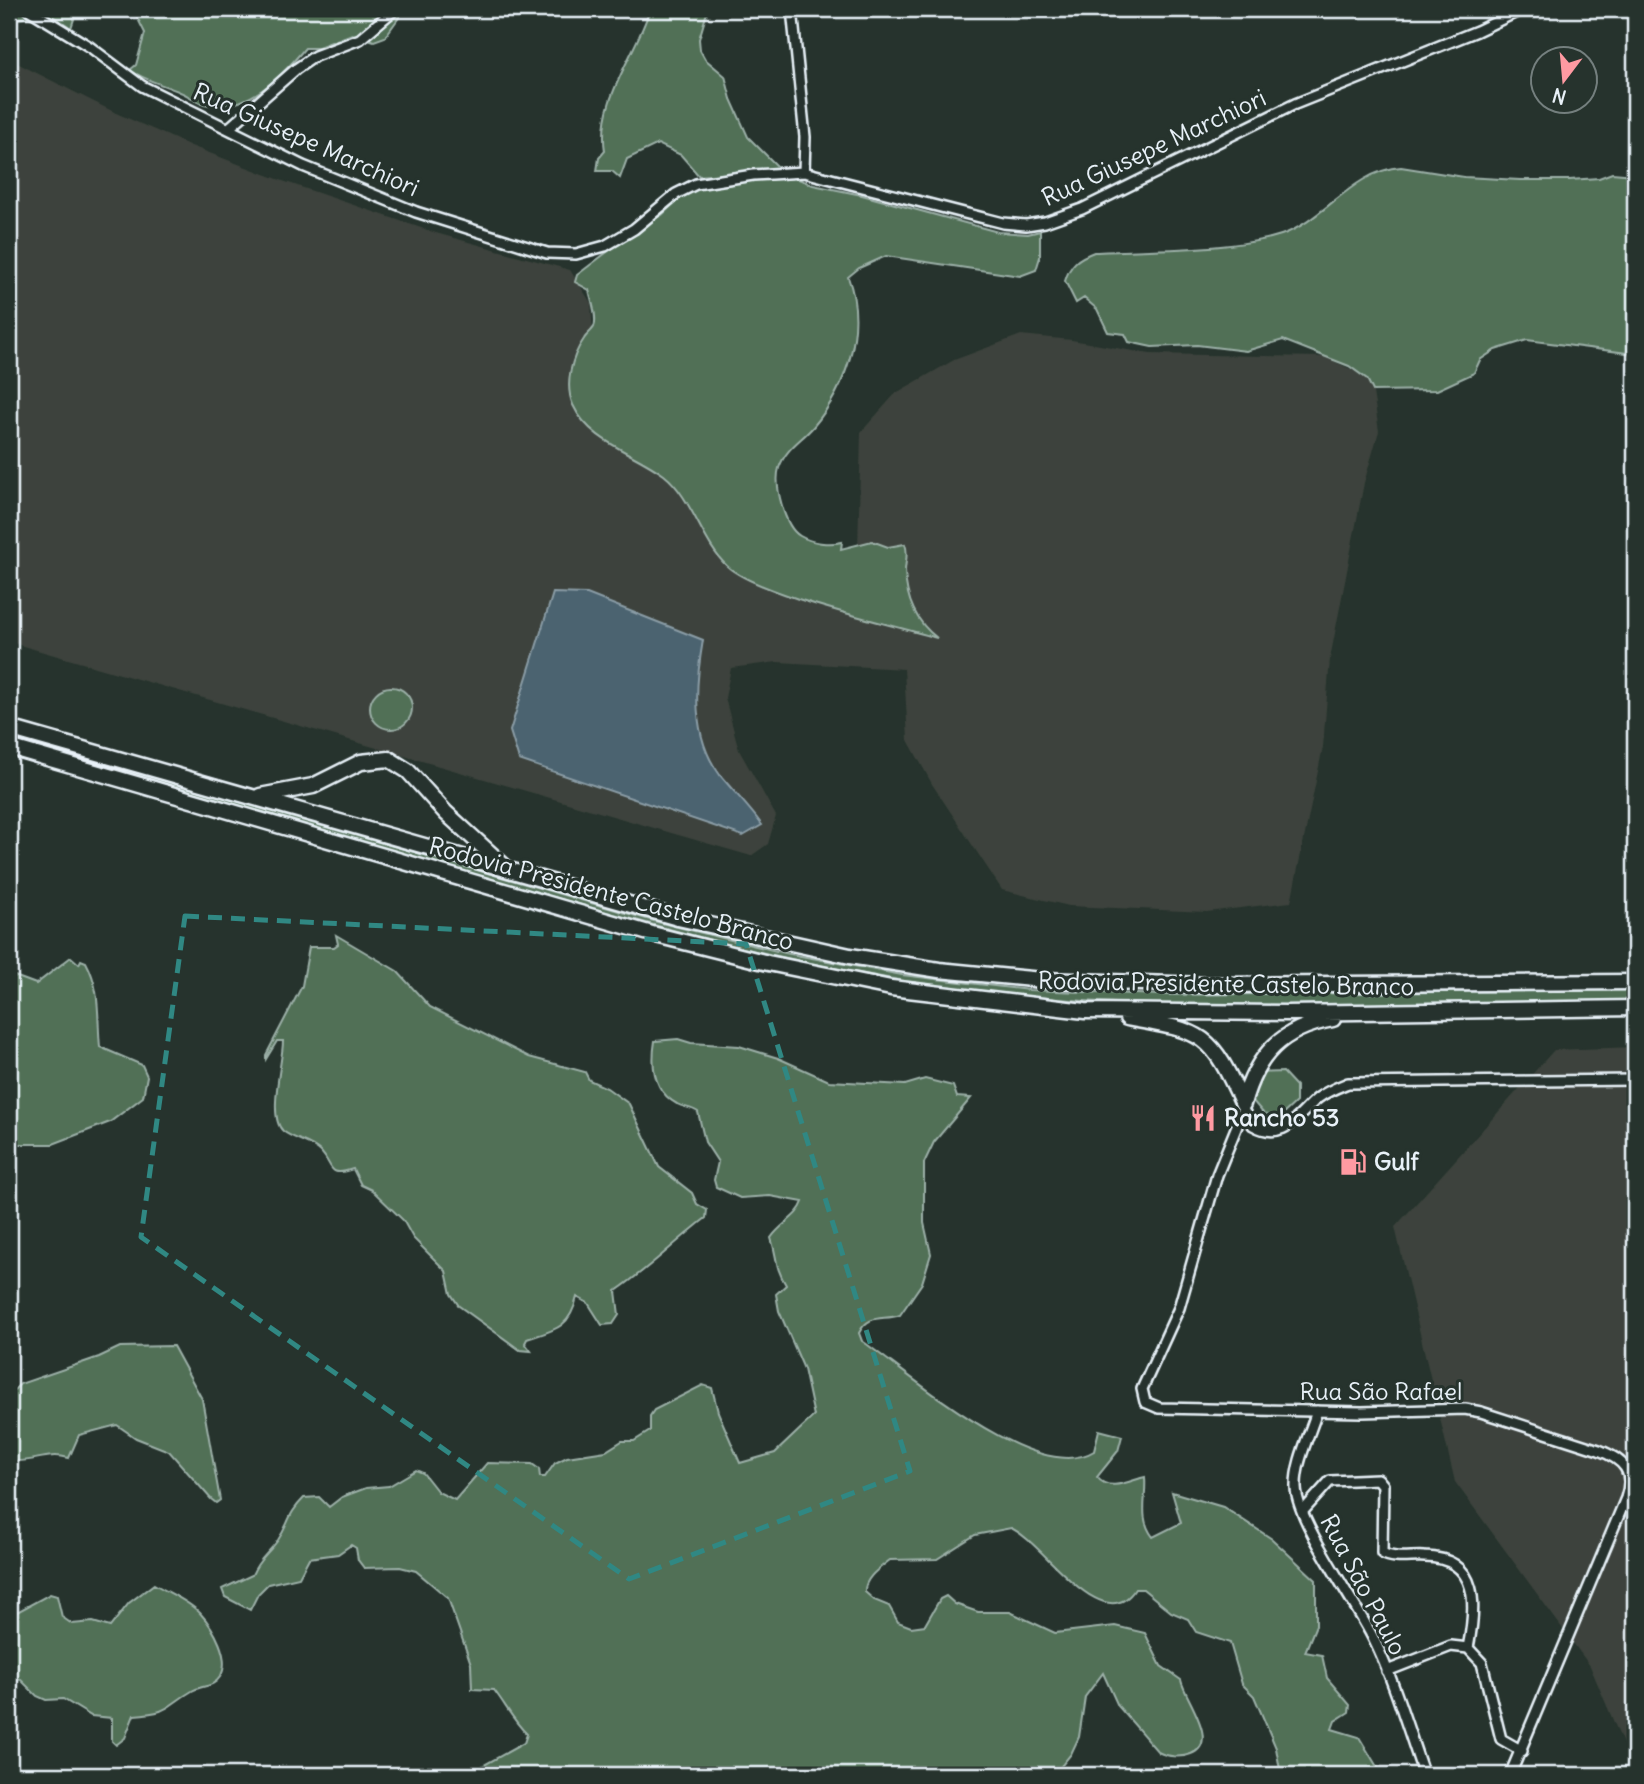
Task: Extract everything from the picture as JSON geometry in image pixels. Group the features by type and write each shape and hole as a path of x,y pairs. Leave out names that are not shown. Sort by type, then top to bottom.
{"highway":[{"name":"Rodovia Presidente Castelo Branco","path":"9,728 678,918 850,956 1042,980 1207,985 1635,981"},
{"name":"Rodovia Presidente Castelo Branco","path":"9,747 652,934 768,963 891,988 1085,1010 1287,1013 1635,1008"},
{"path":"253,797 313,786 361,762 375,758 389,759 408,771 446,813 508,869"},
{"path":"1085,1010 1176,1027 1206,1041 1222,1059 1243,1108"},
{"path":"1243,1108 1259,1061 1279,1039 1313,1022 1388,1010"}],"street":[{"name":"Rua Giusepe Marchiori","path":"28,9 80,41 142,86 303,166 416,212 547,253 576,254 605,246 634,229 676,194 696,184 753,175 804,172 1003,223 1026,225 1045,222 1082,209 1295,104 1477,31 1523,9"},
{"path":"229,128 296,69 315,56 360,39 395,9"},
{"path":"792,9 805,137 804,172"},
{"path":"1243,1108 1253,1125 1275,1130 1295,1122 1316,1099 1348,1083 1635,1080"},
{"name":"Rua São Rafael","path":"1243,1108 1217,1175 1179,1308 1145,1382 1142,1396 1150,1406 1317,1411 1447,1409 1481,1412 1599,1450 1618,1458 1626,1466 1630,1481 1626,1498 1510,1775"},
{"name":"Rua São Paulo","path":"1317,1411 1296,1480 1296,1494 1367,1627 1387,1671 1424,1775"},
{"path":"1303,1511 1330,1481 1370,1478 1381,1481 1381,1551 1392,1556 1439,1559 1466,1576 1474,1607 1468,1648"},
{"path":"1387,1671 1451,1646 1468,1648 1482,1663 1501,1739 1522,1751"}],"highlighted area":[{"path":"185,916 746,944 910,1471 629,1579 141,1237"}],"shaded area":[{"path":"9,59 116,113 191,146 283,181 436,233 570,270 591,303 594,353 639,437 742,574 858,549 861,432 896,393 954,360 1021,335 1072,340 1150,354 1325,357 1371,379 1379,431 1364,483 1330,659 1323,747 1291,902 1207,912 1069,906 1002,890 932,784 908,740 904,669 777,662 731,668 725,698 739,750 776,816 768,844 751,856 9,642"},
{"path":"1635,1047 1635,1772 1590,1666 1455,1482 1395,1227 1554,1050"}],"green space":[{"path":"9,9 70,9 74,19 71,28 47,14 9,17"},
{"path":"133,9 405,9 385,37 374,41 352,34 316,48 305,48 261,91 234,104 219,106 201,103 130,70 136,65 145,33"},
{"path":"650,9 708,9 699,39 700,50 705,59 725,76 731,99 748,137 784,173 813,185 862,195 998,232 1028,234 1040,231 1040,257 1036,270 1020,276 886,256 859,268 848,277 855,316 854,336 844,375 825,411 790,450 779,468 778,484 785,515 800,536 821,543 842,542 841,549 872,541 888,547 905,544 906,581 913,609 923,625 937,638 795,598 743,577 718,556 674,484 652,467 601,437 581,418 573,405 569,379 573,362 580,346 594,327 595,319 589,290 575,282 577,275 644,224 662,215 684,194 747,172 699,176 681,155 658,144 627,159 620,178 612,171 597,171 599,158 605,151 604,132 612,96"},
{"path":"1401,167 1464,177 1520,180 1599,178 1612,173 1635,175 1635,354 1527,340 1495,350 1480,360 1474,373 1437,390 1373,391 1367,379 1349,366 1283,340 1246,351 1197,345 1152,347 1129,342 1125,334 1108,332 1097,309 1084,298 1076,303 1065,281 1075,262 1094,252 1214,247 1281,235 1311,219 1368,177"},
{"path":"391,687 406,693 412,708 406,723 391,729 376,723 370,708 376,693"},
{"path":"9,735 657,922 785,953 902,975 1029,990 1162,995 1635,990 1635,1002 1213,1007 1044,998 900,980 781,957 606,912 9,741"},
{"path":"336,935 397,971 430,1007 529,1057 585,1072 589,1080 607,1088 629,1104 659,1167 692,1193 697,1204 707,1210 706,1218 616,1291 619,1315 613,1324 602,1325 588,1303 577,1297 565,1322 553,1330 527,1339 525,1343 531,1351 520,1350 459,1306 451,1294 446,1271 413,1238 403,1220 372,1190 361,1185 353,1169 335,1171 317,1148 292,1137 278,1124 276,1102 283,1041 277,1041 266,1059 266,1055 302,986 309,947 334,947 338,944"},
{"path":"71,957 79,964 81,960 86,962 91,972 98,1003 100,1047 142,1065 147,1076 143,1097 110,1122 53,1144 9,1144 9,974 36,984"},
{"path":"678,1039 691,1043 739,1046 778,1058 829,1081 905,1085 925,1079 953,1086 957,1097 971,1098 934,1142 924,1163 924,1223 931,1254 922,1283 900,1315 867,1323 859,1333 862,1341 974,1422 1040,1454 1069,1458 1094,1451 1099,1430 1122,1436 1118,1451 1097,1477 1102,1482 1114,1485 1145,1477 1144,1515 1153,1537 1181,1523 1172,1492 1223,1507 1272,1539 1316,1580 1316,1625 1305,1652 1322,1655 1327,1678 1350,1705 1349,1712 1335,1721 1332,1729 1359,1737 1382,1775 1281,1775 1276,1748 1254,1696 1242,1684 1230,1643 1196,1632 1188,1619 1171,1612 1143,1589 1135,1589 1122,1601 1107,1603 1090,1596 1011,1528 975,1535 937,1559 890,1560 870,1578 865,1592 874,1600 889,1606 898,1622 911,1627 925,1625 940,1599 946,1596 955,1604 978,1612 1010,1612 1055,1633 1115,1626 1145,1633 1161,1666 1181,1680 1202,1731 1203,1740 1199,1748 1191,1754 1179,1756 1158,1752 1118,1706 1103,1673 1085,1697 1079,1737 1071,1754 1054,1775 466,1775 524,1743 527,1734 494,1690 472,1689 471,1664 448,1598 416,1571 400,1567 364,1568 358,1560 356,1548 351,1545 338,1554 309,1558 299,1577 268,1584 258,1594 250,1610 225,1597 222,1589 252,1575 304,1498 319,1497 329,1507 342,1497 366,1488 389,1486 416,1470 423,1473 438,1492 455,1500 487,1463 532,1464 539,1469 540,1477 545,1477 555,1463 567,1457 606,1451 622,1441 634,1441 650,1431 650,1416 654,1410 703,1385 712,1388 718,1412 740,1463 775,1453 814,1416 804,1369 779,1311 776,1294 786,1285 778,1267 771,1238 797,1212 803,1202 770,1196 740,1198 716,1187 714,1180 718,1162 705,1142 698,1112 669,1099 658,1085 653,1059 655,1041"},
{"path":"1283,1072 1296,1086 1296,1102 1280,1117 1264,1114 1252,1100 1256,1073"},
{"path":"173,1346 202,1399 220,1500 216,1503 169,1451 136,1438 117,1425 79,1435 69,1458 54,1456 14,1461 9,1449 9,1395 20,1384 120,1347"},
{"path":"154,1584 190,1605 210,1626 224,1661 220,1677 214,1683 192,1691 161,1711 134,1715 125,1738 116,1745 112,1741 112,1718 91,1716 63,1699 46,1700 37,1696 20,1679 9,1685 9,1612 17,1612 50,1594 57,1596 62,1617 72,1624 93,1622 110,1627 129,1603"}],"water":[{"path":"553,593 587,594 703,640 697,692 704,744 720,775 762,825 743,836 519,760 510,731"}],"place":[{"name":"Rancho 53","path":"1203,1118"},
{"name":"Gulf","path":"1353,1162"}]}
